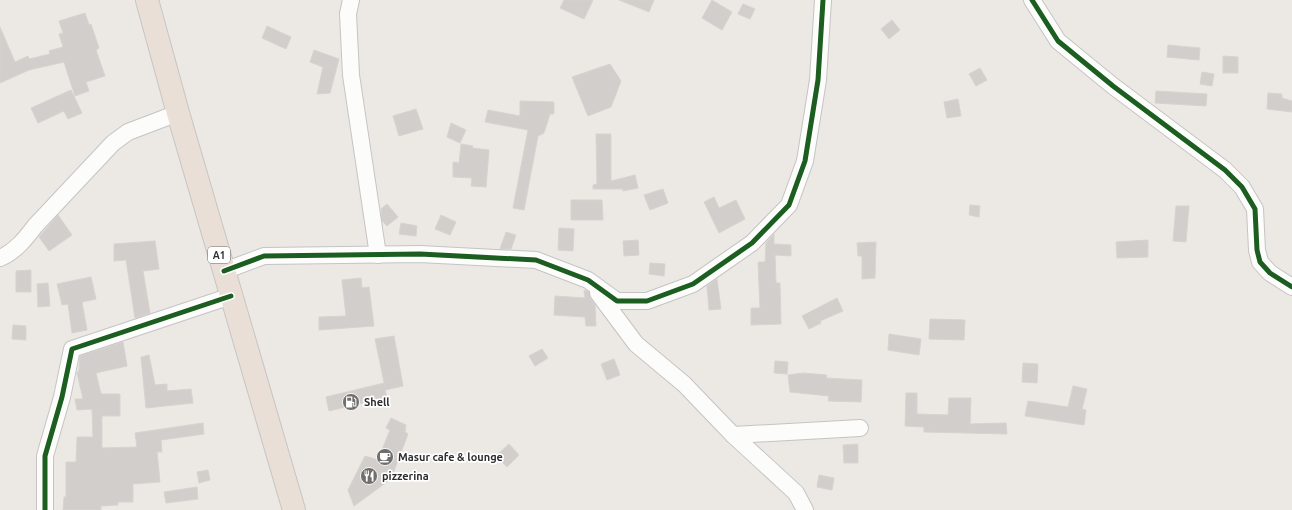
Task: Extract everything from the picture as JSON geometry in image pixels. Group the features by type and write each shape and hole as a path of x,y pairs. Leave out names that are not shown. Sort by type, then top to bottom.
{"highway":[{"name":"A1","path":"148,0 178,113 295,509"}],"street":[{"path":"351,0 348,14 351,75 378,255"},
{"path":"224,271 264,256 420,254 536,260 588,280 617,300 647,301 699,280 752,243 790,205 805,161 818,80 823,0"},
{"path":"1032,0 1058,41 1113,86 1225,170 1242,187 1255,209 1257,250 1260,262 1270,273 1292,287"},
{"path":"0,258 5,256 24,240 114,143 128,132 178,113"},
{"path":"588,280 636,344 684,384 733,435 796,492 805,510"},
{"path":"45,510 45,456 62,397 72,349 231,296"},
{"path":"733,435 860,428"}],"building":[{"path":"564,0 593,0 584,19 560,8"},
{"path":"619,0 654,0 649,12"},
{"path":"712,0 732,12 722,30 702,18"},
{"path":"743,4 755,9 750,19 738,14"},
{"path":"85,13 89,25 91,24 99,48 96,50 105,76 86,82 89,91 75,96 64,62 29,70 0,83 0,27 15,62 28,56 29,59 50,54 49,51 63,47 59,34 63,33 59,21"},
{"path":"892,20 900,30 889,39 881,29"},
{"path":"267,26 291,37 286,49 262,38"},
{"path":"1168,45 1200,48 1199,60 1167,57"},
{"path":"314,50 339,59 330,93 317,94 323,67 310,62"},
{"path":"1223,56 1238,57 1238,73 1223,73"},
{"path":"610,64 621,81 611,107 588,116 572,77"},
{"path":"980,68 987,80 976,86 969,74"},
{"path":"1202,72 1214,74 1212,86 1200,84"},
{"path":"71,90 82,113 68,119 64,111 38,123 31,108"},
{"path":"1156,91 1207,94 1206,106 1155,103"},
{"path":"1268,93 1282,94 1282,98 1292,101 1292,112 1267,109"},
{"path":"958,99 961,116 947,118 944,102"},
{"path":"520,101 554,102 554,114 550,114 544,133 538,136 524,210 513,208 528,130 485,122 488,110 520,116"},
{"path":"416,109 423,129 399,136 393,116"},
{"path":"451,123 466,130 460,143 447,137"},
{"path":"596,134 611,134 611,181 635,175 638,188 623,191 623,189 593,189 593,185 597,184"},
{"path":"461,144 473,146 472,148 489,150 486,187 471,186 472,178 453,177 453,162 459,163"},
{"path":"663,189 668,203 650,210 644,195"},
{"path":"714,197 719,208 736,200 745,219 719,233 704,202"},
{"path":"571,200 602,200 603,220 571,220"},
{"path":"387,204 398,217 387,226 382,221 381,209"},
{"path":"970,205 980,206 979,217 969,215"},
{"path":"1176,206 1189,206 1186,242 1173,241"},
{"path":"58,215 72,235 49,251 39,237"},
{"path":"441,215 456,222 450,235 435,229"},
{"path":"401,223 417,226 416,236 399,234"},
{"path":"559,228 574,229 573,251 558,250"},
{"path":"506,232 516,235 511,249 500,249"},
{"path":"774,234 774,244 791,245 791,256 775,255 776,283 780,283 781,324 751,325 751,308 760,308 758,262 765,262 766,243"},
{"path":"638,240 639,255 624,256 623,241"},
{"path":"1148,240 1148,257 1117,258 1116,242"},
{"path":"155,241 159,269 143,271 150,313 135,318 126,260 114,261 114,244"},
{"path":"876,242 875,278 862,279 862,256 858,256 857,243"},
{"path":"650,263 665,264 664,276 649,274"},
{"path":"31,270 31,292 16,292 16,271"},
{"path":"91,277 96,299 82,302 87,330 72,333 68,304 62,305 57,284"},
{"path":"361,278 362,288 369,287 374,326 319,330 319,317 346,316 342,280"},
{"path":"717,279 721,309 709,310 707,286"},
{"path":"48,283 50,306 38,307 37,284"},
{"path":"584,290 589,292 590,298 595,305 596,326 586,326 585,317 554,315 555,296 585,298"},
{"path":"837,298 843,311 820,321 821,323 809,329 802,316"},
{"path":"930,319 965,320 964,340 929,339"},
{"path":"13,325 26,326 26,340 12,339"},
{"path":"889,334 921,339 919,355 888,350"},
{"path":"394,336 403,386 385,390 387,397 329,411 326,397 384,383 385,387 375,339"},
{"path":"123,342 127,366 96,373 101,394 120,394 120,416 102,416 102,448 137,447 135,433 203,423 204,434 161,440 162,452 157,452 160,482 133,484 133,502 118,502 118,505 101,506 101,510 63,510 64,497 66,497 66,462 76,462 77,437 93,437 92,409 77,410 75,399 83,399 77,373 79,370 80,356"},
{"path":"542,349 548,358 535,366 529,356"},
{"path":"149,355 155,385 167,384 167,391 191,389 193,403 146,408 141,357"},
{"path":"614,359 620,375 607,380 601,364"},
{"path":"775,361 788,362 787,374 774,373"},
{"path":"1023,363 1038,364 1037,383 1022,382"},
{"path":"803,373 827,375 826,378 862,380 861,402 828,401 829,396 790,392 788,375"},
{"path":"1073,386 1087,389 1082,409 1086,410 1084,425 1025,416 1028,401 1068,407"},
{"path":"906,393 917,393 917,414 948,415 949,398 971,398 970,424 1006,423 1007,434 924,432 924,427 905,426"},
{"path":"391,418 406,425 405,432 408,434 391,479 354,506 348,490 365,456 378,460 390,430 386,428"},
{"path":"509,444 519,455 507,467 496,456"},
{"path":"858,444 858,463 844,463 843,445"},
{"path":"208,470 210,480 199,483 197,472"},
{"path":"819,475 834,478 832,490 817,487"},
{"path":"197,487 198,499 166,503 164,492"}],"cycle path":[{"path":"224,271 264,256 420,254 536,260 588,280 617,301 647,301 693,284 752,243 789,205 805,161 818,80 823,0"},
{"path":"1032,0 1058,41 1113,86 1225,170 1242,187 1255,209 1257,250 1260,262 1270,273 1292,287"},
{"path":"45,510 45,456 62,397 72,349 231,296"}],"place":[{"name":"Shell","path":"351,402"},
{"name":"Masur cafe & lounge","path":"385,457"},
{"name":"pizzerina","path":"369,476"}]}
